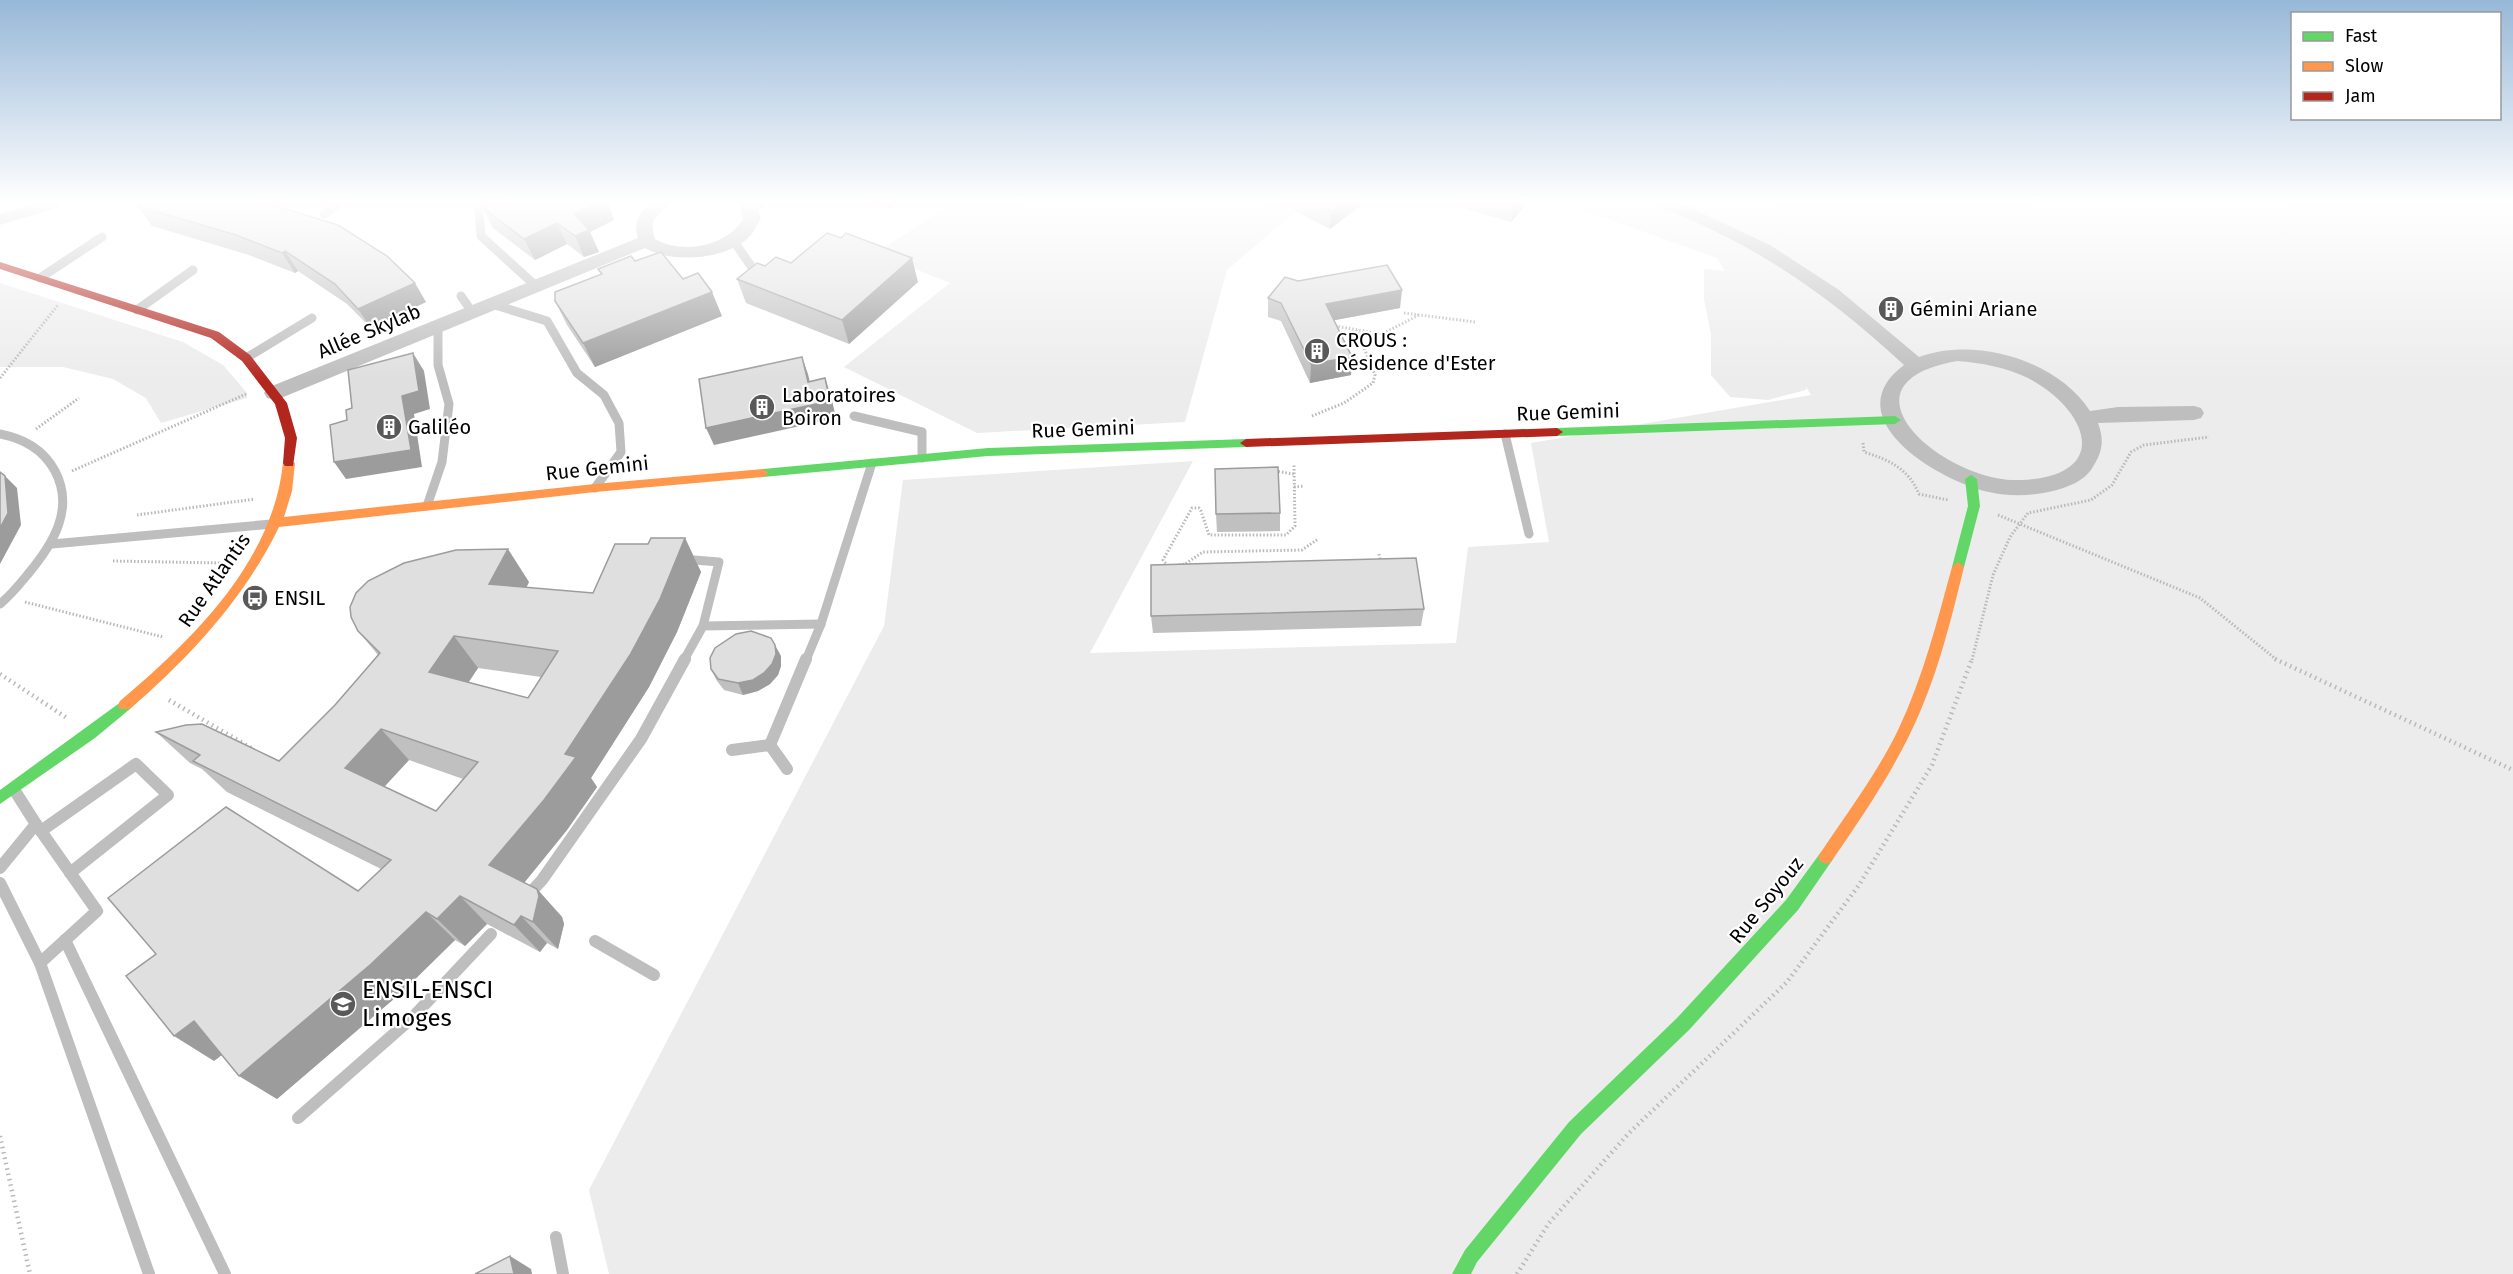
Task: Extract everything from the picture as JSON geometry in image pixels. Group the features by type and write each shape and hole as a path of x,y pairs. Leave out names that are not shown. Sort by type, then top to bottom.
{"street":[{"name":"Allée Skylab","path":"274,393 438,326 467,304 492,304 594,262"},
{"path":"1784,262 1807,277 1891,342 1915,364"},
{"name":"Rue Atlantis","path":"0,265 215,335 246,358 274,393 281,403 291,438 286,490 275,523 255,561 193,643 146,688 90,734 15,790 0,798"},
{"path":"1957,356 2007,363 2040,376 2067,395 2085,418 2090,429 2091,452 2087,462 2069,478 2041,487 2025,488 1989,484 1971,479 1953,472 1923,454 1911,443 1895,420 1890,398 1897,379 1915,364 1957,356"},
{"path":"2085,418 2118,414 2194,413"},
{"name":"Rue Gemini","path":"275,523 595,488 988,452 1895,420"},
{"name":"Rue Soyouz","path":"1461,1274 1471,1256 1575,1128 1683,1024 1792,905 1873,789 1913,712 1940,636 1974,506 1971,479"}],"lane":[{"path":"40,278 64,262"},
{"path":"510,262 536,286"},
{"path":"749,262 762,281"},
{"path":"137,310 193,270"},
{"path":"492,304 547,321 577,373 604,395 619,423 621,452 595,488"},
{"path":"246,358 312,318"},
{"path":"428,506 442,462 449,404 438,365 438,326"},
{"path":"854,416 922,432 922,458"},
{"path":"0,434 42,450 60,477 66,503 52,544 9,597 0,604"},
{"path":"1505,434 1529,534"},
{"path":"770,745 822,624 872,462"},
{"path":"52,544 275,523"},
{"path":"530,893 542,880 641,739 703,626 719,562 673,558"},
{"path":"703,626 822,624"},
{"path":"732,750 770,745"},
{"path":"770,745 787,769"},
{"path":"0,868 38,828 136,764 168,795 70,873"},
{"path":"15,790 38,828 97,911 40,963"},
{"path":"0,883 40,963 149,1274"},
{"path":"298,1118 412,1018 491,934"},
{"path":"65,940 225,1274"},
{"path":"595,940 654,975"},
{"path":"556,1237 563,1274"}],"path":[{"path":"0,378 72,288"},
{"path":"1404,313 1475,322"},
{"path":"1334,326 1382,334 1419,315"},
{"path":"1301,420 1344,403 1373,383 1375,375 1357,330"},
{"path":"60,477 247,393"},
{"path":"20,440 79,398"},
{"path":"1860,423 1864,452 1887,459 1904,469 1914,480 1919,494 1974,506 2200,598 2279,662 2513,770"},
{"path":"1303,464 1293,464 1295,526 1286,535 1209,535 1205,530 1203,513 1198,508 1192,508 1163,560 1168,566 1185,564 1203,552 1302,550 1318,539"},
{"path":"1272,471 1293,474"},
{"path":"1294,487 1304,486"},
{"path":"137,515 261,498"},
{"path":"1379,554 1381,566"},
{"path":"113,561 232,563"},
{"path":"9,597 137,632 193,643"},
{"path":"0,674 90,734"},
{"path":"166,698 260,752"},
{"path":"0,1136 30,1274"}],"shaded area":[{"path":"899,262 1236,262 1227,270 1185,422 977,433 844,367 950,283"},
{"path":"1720,262 2513,262 2513,1274 609,1274 589,1190 884,626 903,480 1193,461 1090,653 1456,643 1468,547 1549,542 1531,443 1811,395 1806,387 1806,390 1768,400 1730,397 1711,375 1711,334 1704,300 1704,269 1725,271"},
{"path":"0,283 183,342 223,365 247,393 247,398 161,423 146,398 113,379 63,367 0,367"}],"building":[{"path":"302,262 394,262 415,283 358,309 335,284"},
{"path":"615,262 670,262 683,279 698,273 712,292 583,343 555,301 555,292 602,274 598,269"},
{"path":"769,262 907,262 842,320 737,279 757,263 765,266"},
{"path":"1387,265 1402,290 1326,304 1352,357 1311,364 1281,303 1268,298 1285,277 1298,281"},
{"path":"413,353 419,391 402,396 411,450 334,462 330,425 347,420 346,410 352,408 348,370"},
{"path":"802,357 808,382 825,378 830,401 706,428 699,379"},
{"path":"1278,467 1280,513 1216,514 1215,469"},
{"path":"0,472 5,476 8,513 0,528"},
{"path":"651,538 685,538 660,599 630,655 565,754 576,757 544,800 489,865 537,889 539,896 533,922 521,916 514,925 460,896 437,919 426,912 370,965 239,1076 194,1021 174,1036 126,976 156,954 108,898 226,807 358,891 391,860 193,761 200,755 156,732 202,724 279,761 335,705 380,653 358,631 351,617 350,607 356,593 368,581 404,563 456,550 508,549 489,584 593,593 615,544 648,544","holes":["454,636 558,651 528,698 429,672","381,729 478,762 436,811 345,768"]},
{"path":"1416,558 1424,609 1151,616 1151,565"},
{"path":"751,631 771,638 776,654 772,664 753,680 738,683 718,679 711,669 710,658 715,648 736,634"},
{"path":"510,1256 514,1274 475,1274"}],"traffic: fast":[{"path":"1557,432 1895,420"},
{"path":"763,473 988,452 1246,443"},
{"path":"1958,567 1974,506 1971,479"},
{"path":"0,798 90,734 125,705"},
{"path":"1461,1274 1471,1256 1575,1128 1683,1024 1792,905 1826,857"}],"traffic: slow":[{"path":"125,705 173,662 221,608 243,579 262,550 277,520 286,491 289,463"},
{"path":"275,523 595,488 763,473"},
{"path":"1826,857 1873,786 1904,731 1933,658 1958,567"}],"traffic: jam":[{"path":"0,265 215,335 246,358 281,403 291,438 289,463"},
{"path":"1246,443 1557,432"}],"place":[{"name":"Gémini Ariane","path":"1891,309"},
{"name":"CROUS : Résidence d'Ester","path":"1317,351"},
{"name":"Laboratoires Boiron","path":"762,407"},
{"name":"Galiléo","path":"389,427"},
{"name":"ENSIL","path":"255,598"},
{"name":"ENSIL-ENSCI Limoges","path":"343,1004"}]}
